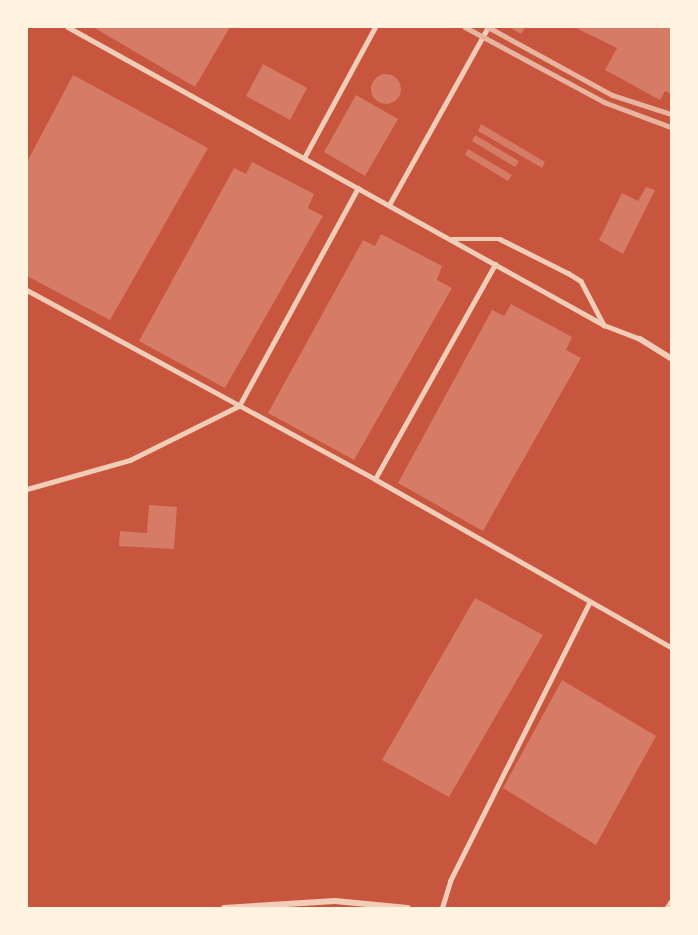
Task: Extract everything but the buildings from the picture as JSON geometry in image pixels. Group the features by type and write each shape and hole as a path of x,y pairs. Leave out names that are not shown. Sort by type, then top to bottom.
{"street":[{"path":"640,339 671,358"},
{"path":"668,908 671,903"},
{"path":"224,908 336,904 408,908"}],"lane":[{"path":"68,27 604,325 640,339"},
{"path":"304,158 375,27"},
{"path":"389,205 488,27"},
{"path":"27,489 130,460 239,406 358,188"},
{"path":"450,239 500,239 568,273 581,281 604,325"},
{"path":"375,479 495,264"},
{"path":"27,290 375,479 671,647"},
{"path":"442,908 450,881 590,602"}],"railway":[{"path":"465,27 604,102 671,127"},
{"path":"488,27 612,95 671,114"}]}
